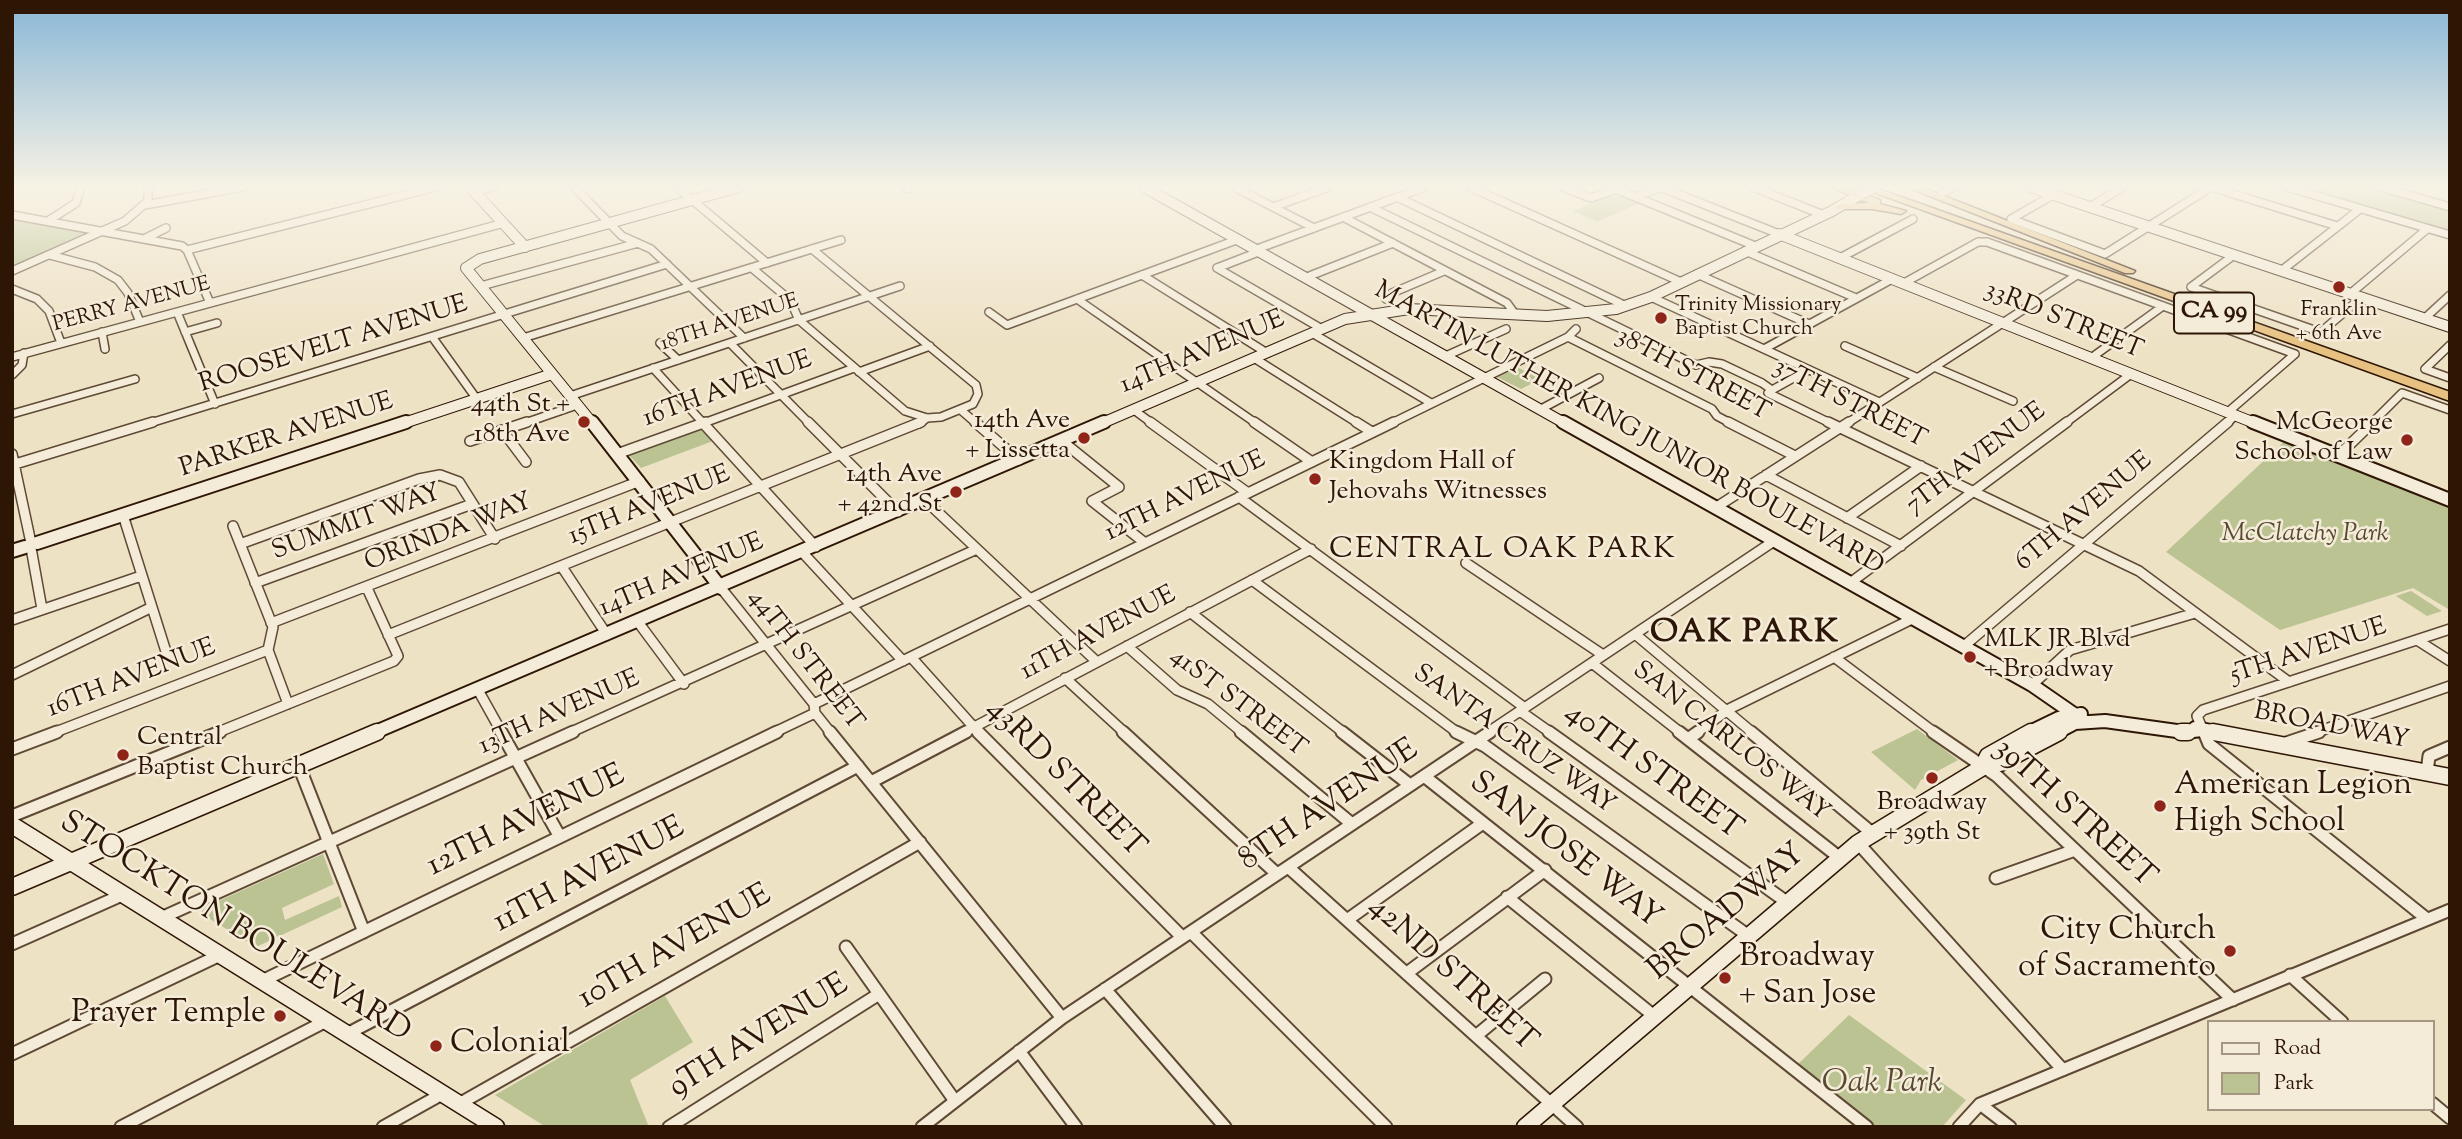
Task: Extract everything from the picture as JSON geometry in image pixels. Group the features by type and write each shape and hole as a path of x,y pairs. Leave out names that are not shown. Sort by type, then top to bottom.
{"highway":[{"path":"1995,240 2127,281"},
{"name":"CA 99","path":"1996,240 2127,281 2450,397"},
{"name":"CA 99","path":"2032,240 2450,389"},
{"path":"2050,240 2157,284"}],"street":[{"path":"12,271 85,240"},
{"path":"163,240 187,250 210,303"},
{"path":"187,250 226,240"},
{"name":"PERRY AVENUE","path":"12,357 441,240"},
{"path":"519,240 525,247 549,240"},
{"path":"631,240 667,264 744,338"},
{"path":"740,240 767,263"},
{"path":"523,338 841,240"},
{"path":"989,312 1007,325 1236,240"},
{"name":"MARTIN LUTHER KING JUNIOR BOULEVARD","path":"1241,240 1965,646 2032,685 2080,718"},
{"path":"1284,240 1217,268 1432,403"},
{"path":"1388,240 1507,303 1515,314"},
{"name":"37TH STREET","path":"1438,240 1696,365 1709,362 1722,364 1772,390 1768,393 2138,571 2289,682"},
{"path":"1488,240 1626,306"},
{"path":"1588,240 1681,282"},
{"path":"1741,240 1755,246"},
{"path":"1588,314 1626,306 1651,297 1767,240"},
{"name":"33RD STREET","path":"1795,240 2450,500"},
{"path":"1840,258 1873,240"},
{"path":"2067,240 2101,253 2107,253 2129,240"},
{"path":"2190,240 2450,327"},
{"path":"2281,271 2319,240"},
{"path":"2350,294 2414,240"},
{"path":"1904,283 1982,241 2163,306"},
{"path":"481,286 638,243"},
{"path":"1307,277 1393,243"},
{"name":"44TH STREET","path":"525,247 470,264 466,268 673,522 720,583 720,588 858,766 1062,1018"},
{"path":"812,249 978,387 975,401 962,411 1019,460"},
{"path":"1745,251 1856,298"},
{"path":"50,255 112,275 128,293 140,322"},
{"path":"2234,255 2191,287 2317,331 2322,331 2361,298"},
{"name":"ROOSEVELT AVENUE","path":"13,465 505,316 667,264"},
{"path":"752,268 790,300 799,320 902,409 927,418"},
{"path":"1386,299 1392,293 1444,271"},
{"path":"1698,274 1809,324"},
{"path":"1142,275 1267,352"},
{"path":"1715,508 2077,275"},
{"path":"1764,349 1892,279"},
{"name":"18TH AVENUE","path":"470,441 653,368 900,286"},
{"path":"12,289 37,299 49,311 61,343"},
{"path":"2424,319 2450,295"},
{"path":"1651,297 1879,402"},
{"path":"1077,299 1312,461"},
{"path":"632,305 641,315"},
{"path":"2091,358 2163,306"},
{"name":"6TH AVENUE","path":"1965,646 2232,413 2295,354 2163,306"},
{"path":"1394,325 1392,316 1404,309"},
{"name":"14TH AVENUE","path":"12,887 720,588 1317,331 1371,313 1404,309 1558,316 1588,314"},
{"path":"177,312 215,404"},
{"path":"185,331 217,323"},
{"path":"1448,355 1506,329"},
{"name":"12TH AVENUE","path":"262,981 560,837 815,709 907,659 1568,337 1576,329"},
{"path":"102,332 105,349"},
{"name":"38TH STREET","path":"1568,337 1712,409 1717,416 1795,456"},
{"path":"433,338 477,398"},
{"path":"660,343 678,360"},
{"path":"730,343 898,512"},
{"path":"1845,345 1918,378"},
{"path":"2450,345 2425,369 2450,378"},
{"name":"16TH AVENUE","path":"617,454 781,394 930,346"},
{"path":"12,375 22,365 24,353"},
{"path":"1254,358 1372,432"},
{"path":"1934,367 2013,401"},
{"path":"653,368 816,547"},
{"path":"1772,390 1808,370"},
{"name":"PARKER AVENUE","path":"12,551 552,374"},
{"name":"7TH AVENUE","path":"1850,583 2131,374"},
{"path":"1543,408 1599,378"},
{"path":"12,414 135,379"},
{"path":"2338,456 2403,393 2450,410"},
{"name":"40TH STREET","path":"1134,410 1522,710 1788,903"},
{"name":"15TH AVENUE","path":"388,635 918,424 927,418 962,411"},
{"path":"502,430 526,461"},
{"path":"1062,441 1119,486 1092,501 1145,543"},
{"path":"12,454 42,610"},
{"path":"1847,518 1921,466"},
{"path":"1766,475 1901,546"},
{"path":"240,544 432,476 457,479 495,539"},
{"name":"ORINDA WAY","path":"271,623 640,481"},
{"path":"925,500 1097,662"},
{"name":"SUMMIT WAY","path":"255,583 472,504"},
{"path":"123,515 150,608 168,658"},
{"path":"233,526 271,623 273,632 268,650 288,704"},
{"name":"8TH AVENUE","path":"922,1127 1062,1018 1774,541"},
{"name":"13TH AVENUE","path":"161,918 684,684 977,549"},
{"name":"11TH AVENUE","path":"871,782 1311,549"},
{"name":"43RD STREET","path":"803,552 852,606 973,727 1386,1127"},
{"name":"SAN CARLOS WAY","path":"1466,563 1603,655"},
{"path":"562,567 607,635"},
{"path":"12,620 141,576"},
{"name":"SANTA CRUZ WAY","path":"1252,580 1466,739 1485,746 1750,937"},
{"path":"12,816 394,661 398,656 367,588"},
{"path":"12,675 150,608"},
{"path":"1190,612 1410,785"},
{"path":"2032,685 2070,650 2195,613"},
{"path":"1688,739 1726,711 1914,618"},
{"path":"638,622 684,684"},
{"name":"5TH AVENUE","path":"2202,730 2197,716 2203,710 2450,629"},
{"path":"1636,634 1872,833"},
{"path":"2417,640 2450,662"},
{"name":"41ST STREET","path":"1127,646 1177,690 1208,704 1352,824"},
{"name":"16TH AVENUE","path":"12,749 268,650"},
{"name":"39TH STREET","path":"1834,657 1999,778 2233,1000"},
{"name":"SAN CARLOS WAY","path":"1592,663 1840,858"},
{"path":"1065,678 1277,874"},
{"path":"2282,745 2450,686"},
{"path":"478,690 560,837"},
{"name":"BROADWAY","path":"1525,1127 1858,843 1983,767 2000,763 2080,718 2184,732 2202,730 2450,777"},
{"path":"2202,730 2208,744 2427,919"},
{"path":"2427,773 2429,756 2450,747"},
{"path":"299,766 364,932"},
{"name":"11TH AVENUE","path":"347,1034 858,766"},
{"name":"SAN JOSE WAY","path":"1424,776 1867,1127"},
{"path":"1347,920 1483,823"},
{"name":"STOCKTON BOULEVARD","path":"12,825 496,1127"},
{"name":"10TH AVENUE","path":"459,1104 920,842"},
{"path":"1858,843 2063,1070"},
{"path":"1996,878 2075,850"},
{"name":"42ND STREET","path":"1288,867 1577,1127"},
{"path":"1407,973 1545,870"},
{"path":"12,944 122,895"},
{"path":"1507,897 1654,1016"},
{"path":"1959,1127 1980,1104 2450,910"},
{"path":"846,947 954,1101"},
{"path":"12,1054 219,955"},
{"path":"2290,975 2340,1020"},
{"path":"1477,1035 1545,979"},
{"path":"1105,989 1225,1127"},
{"name":"9TH AVENUE","path":"669,1127 879,994"},
{"path":"121,1127 326,1021"},
{"path":"1018,1051 1076,1127"},
{"path":"383,1127 442,1094"},
{"path":"1980,1104 2010,1127"},
{"path":"2434,1105 2450,1118"}],"green space":[{"path":"12,240 77,240 12,270"},
{"path":"1517,367 1541,379 1521,389 1497,377"},
{"path":"701,428 713,441 641,468 629,455 632,451"},
{"name":"McClatchy Park","path":"2286,440 2450,506 2450,610 2413,588 2280,630 2166,552"},
{"path":"2411,591 2442,611 2427,616 2396,596"},
{"path":"1917,729 1958,760 1921,780 1915,790 1871,752"},
{"path":"323,854 334,884 282,908 285,920 339,896 342,907 256,947 200,913 205,907"},
{"path":"665,996 693,1042 630,1080 649,1127 546,1127 495,1095"},
{"name":"Oak Park","path":"1849,1015 1966,1100 1942,1127 1874,1127 1796,1066"}],"place":[{"name":"Franklin + 6th Ave","path":"2339,287"},
{"name":"Trinity Missionary Baptist Church","path":"1661,318"},
{"name":"44th St + 18th Ave","path":"584,422"},
{"name":"14th Ave + Lissetta","path":"1084,438"},
{"name":"McGeorge School of Law","path":"2407,440"},
{"name":"Kingdom Hall of Jehovahs Witnesses","path":"1315,479"},
{"name":"14th Ave + 42nd St","path":"956,492"},
{"name":"MLK JR Blvd + Broadway","path":"1970,657"},
{"name":"Central Baptist Church","path":"123,755"},
{"name":"Broadway + 39th St","path":"1932,778"},
{"name":"American Legion High School","path":"2160,806"},
{"name":"City Church of Sacramento","path":"2230,951"},
{"name":"Broadway + San Jose","path":"1725,978"},
{"name":"Prayer Temple","path":"280,1016"},
{"name":"Colonial","path":"436,1046"}],"district":[{"name":"CENTRAL OAK PARK","path":"1503,552"},
{"name":"OAK PARK","path":"1745,635"}]}
